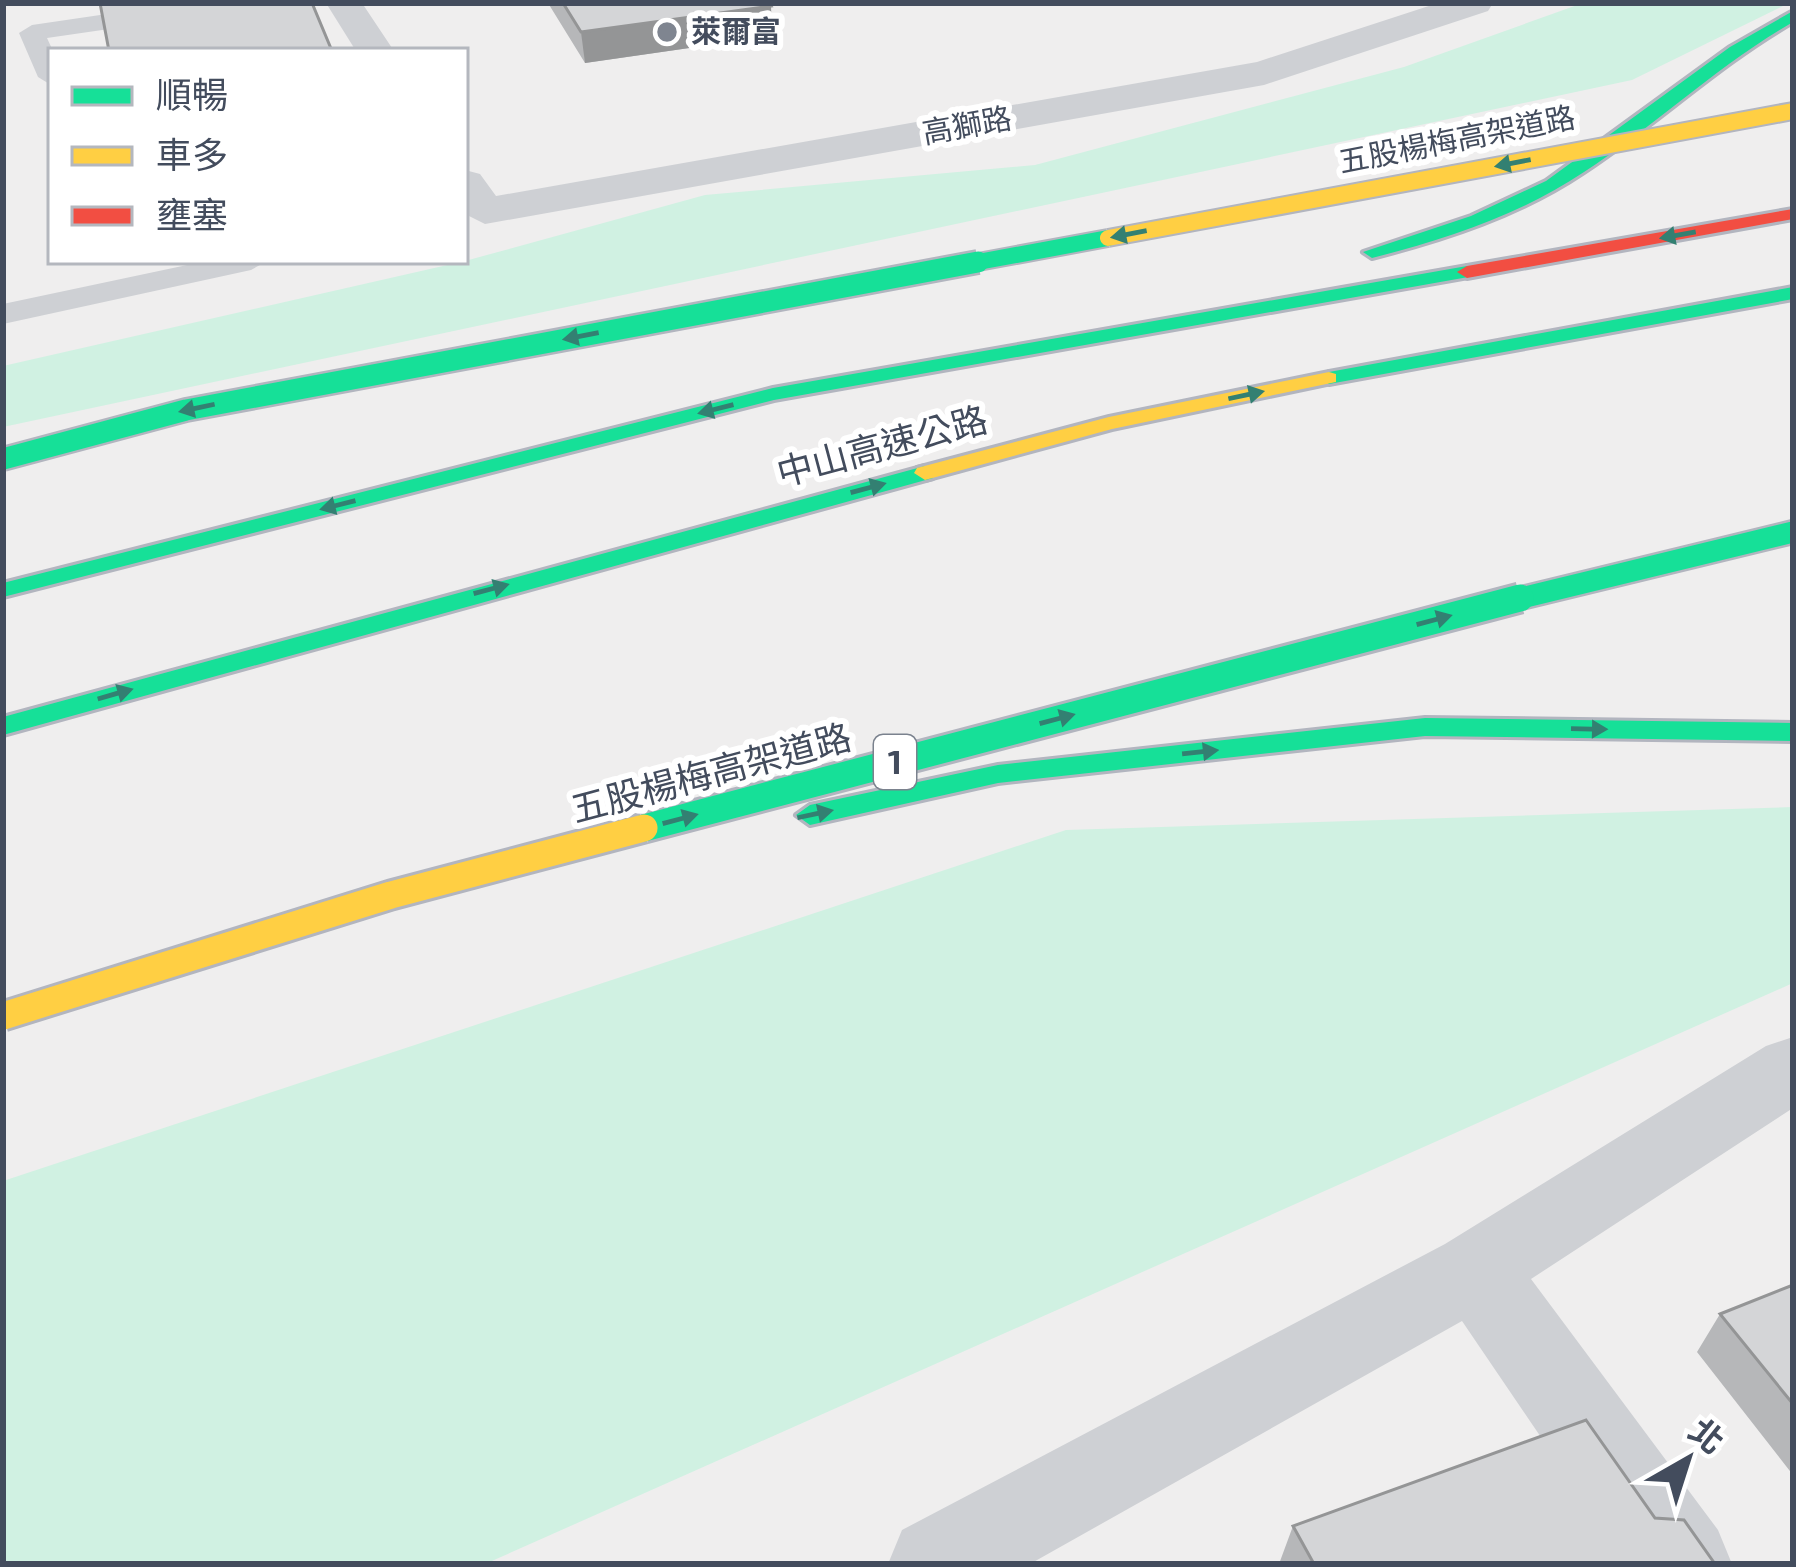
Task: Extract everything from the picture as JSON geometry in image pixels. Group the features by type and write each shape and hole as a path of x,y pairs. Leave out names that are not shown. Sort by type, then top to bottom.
{"highway":[{"path":"1354,256 1424,239 1506,209 1576,170 1742,39 1793,16"},
{"name":"五股楊梅高架道路","path":"3,459 186,410 1793,111"},
{"name":"中山高速公路","path":"3,590 773,394 1793,214"},
{"path":"773,394 1262,278"},
{"name":"中山高速公路","path":"3,726 1109,423 1478,347 1793,293"},
{"name":"五股楊梅高架道路","path":"3,1016 391,895 1582,581 1793,532"},
{"path":"3,989 998,774 1425,727 1793,732"}],"street":[{"path":"344,3 373,48"},
{"name":"高獅路","path":"472,203 1264,73 1474,3"},
{"path":"936,1564 1475,1270 1793,1068"},
{"path":"1475,1270 1684,1564"}],"lane":[{"path":"48,70 32,33 233,3"},
{"path":"3,314 237,264"}],"green space":[{"path":"1583,3 1789,3 1632,80 3,427 3,366 468,264 468,260 705,195 1035,165 1404,67"},
{"path":"1793,807 1793,983 485,1564 3,1564 3,1181 1066,830"}],"building":[{"path":"100,3 312,3 331,48 108,48"},
{"path":"563,3 769,3 771,6 581,32"},
{"path":"1793,1285 1793,1404 1720,1314"},
{"path":"1586,1420 1655,1518 1684,1520 1715,1564 1314,1564 1293,1526"}],"traffic: fast":[{"path":"1372,252 1477,220 1552,185 1736,50 1793,16"},
{"path":"3,459 186,410 1108,238"},
{"path":"3,590 773,394 1467,272"},
{"path":"1329,378 1793,293"},
{"path":"3,726 925,473"},
{"path":"644,828 1583,581 1793,532"},
{"path":"810,815 998,774 1425,727 1793,732"}],"traffic: slow":[{"path":"1108,238 1793,111"},
{"path":"925,473 1109,423 1329,378"},
{"path":"3,1016 391,895 644,828"}],"traffic: jam":[{"path":"1467,272 1793,214"}],"place":[{"name":"萊爾富","path":"667,32"}]}
